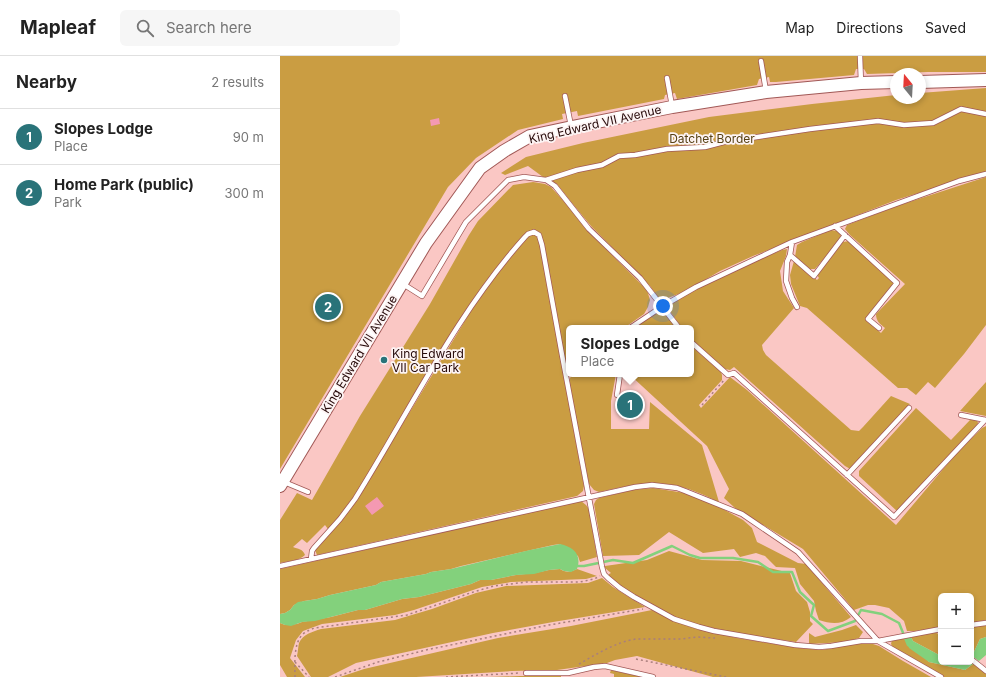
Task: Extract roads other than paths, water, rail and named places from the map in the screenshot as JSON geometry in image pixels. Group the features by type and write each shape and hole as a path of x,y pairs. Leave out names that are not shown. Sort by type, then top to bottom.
{"main road":[{"path":"926,82 986,80"},
{"name":"King Edward VII Avenue","path":"281,483 426,243 480,168 504,151 530,136 672,107 766,92 861,83 890,82"}],"lane":[{"path":"860,56 861,83"},
{"path":"761,61 766,92"},
{"path":"668,78 672,107"},
{"path":"565,96 572,127"},
{"path":"402,283 422,296 466,222 508,180 524,177 546,180 577,170 602,165 618,156 635,155 667,149 705,147 724,142 810,129 878,121 904,125 932,122 961,109 986,114"},
{"path":"634,325 662,306 696,287 792,242 959,181 986,174"},
{"path":"546,180 555,186 589,229 640,278 677,325"},
{"path":"836,226 897,282 868,319 878,328"},
{"path":"311,559 314,548 340,519 359,493 431,371 472,306 499,267 531,232 539,235 542,245 566,367"},
{"path":"790,255 814,276 845,235"},
{"path":"792,242 790,255 787,262 786,281 797,307"},
{"path":"694,345 728,375 734,373 894,517 985,420"},
{"path":"568,377 602,567 604,574 620,588 668,616 687,623 714,631 795,645 831,646 861,641 878,641 938,631"},
{"path":"617,396 620,377"},
{"path":"847,475 909,408"},
{"path":"961,415 985,420"},
{"path":"281,483 308,492"},
{"path":"280,566 635,487 652,485 673,488 685,491 742,514 798,552 878,641 941,677"},
{"path":"974,625 986,623"},
{"path":"974,661 986,671"},
{"path":"526,673 566,673 605,666 653,677"}],"waterway":[{"path":"578,566 613,560 633,563 672,546 700,558 733,558 758,562 773,572 792,572 800,592 814,605 811,616 828,631 855,621 861,610 882,614 899,623 908,645 911,647"}],"place":[{"name":"Home Park (public)","path":"328,307"},
{"name":"King Edward VII Car Park","path":"384,360"},
{"name":"Slopes Lodge","path":"630,405"}],"park label":[{"name":"Datchet Border","path":"712,138"}]}
